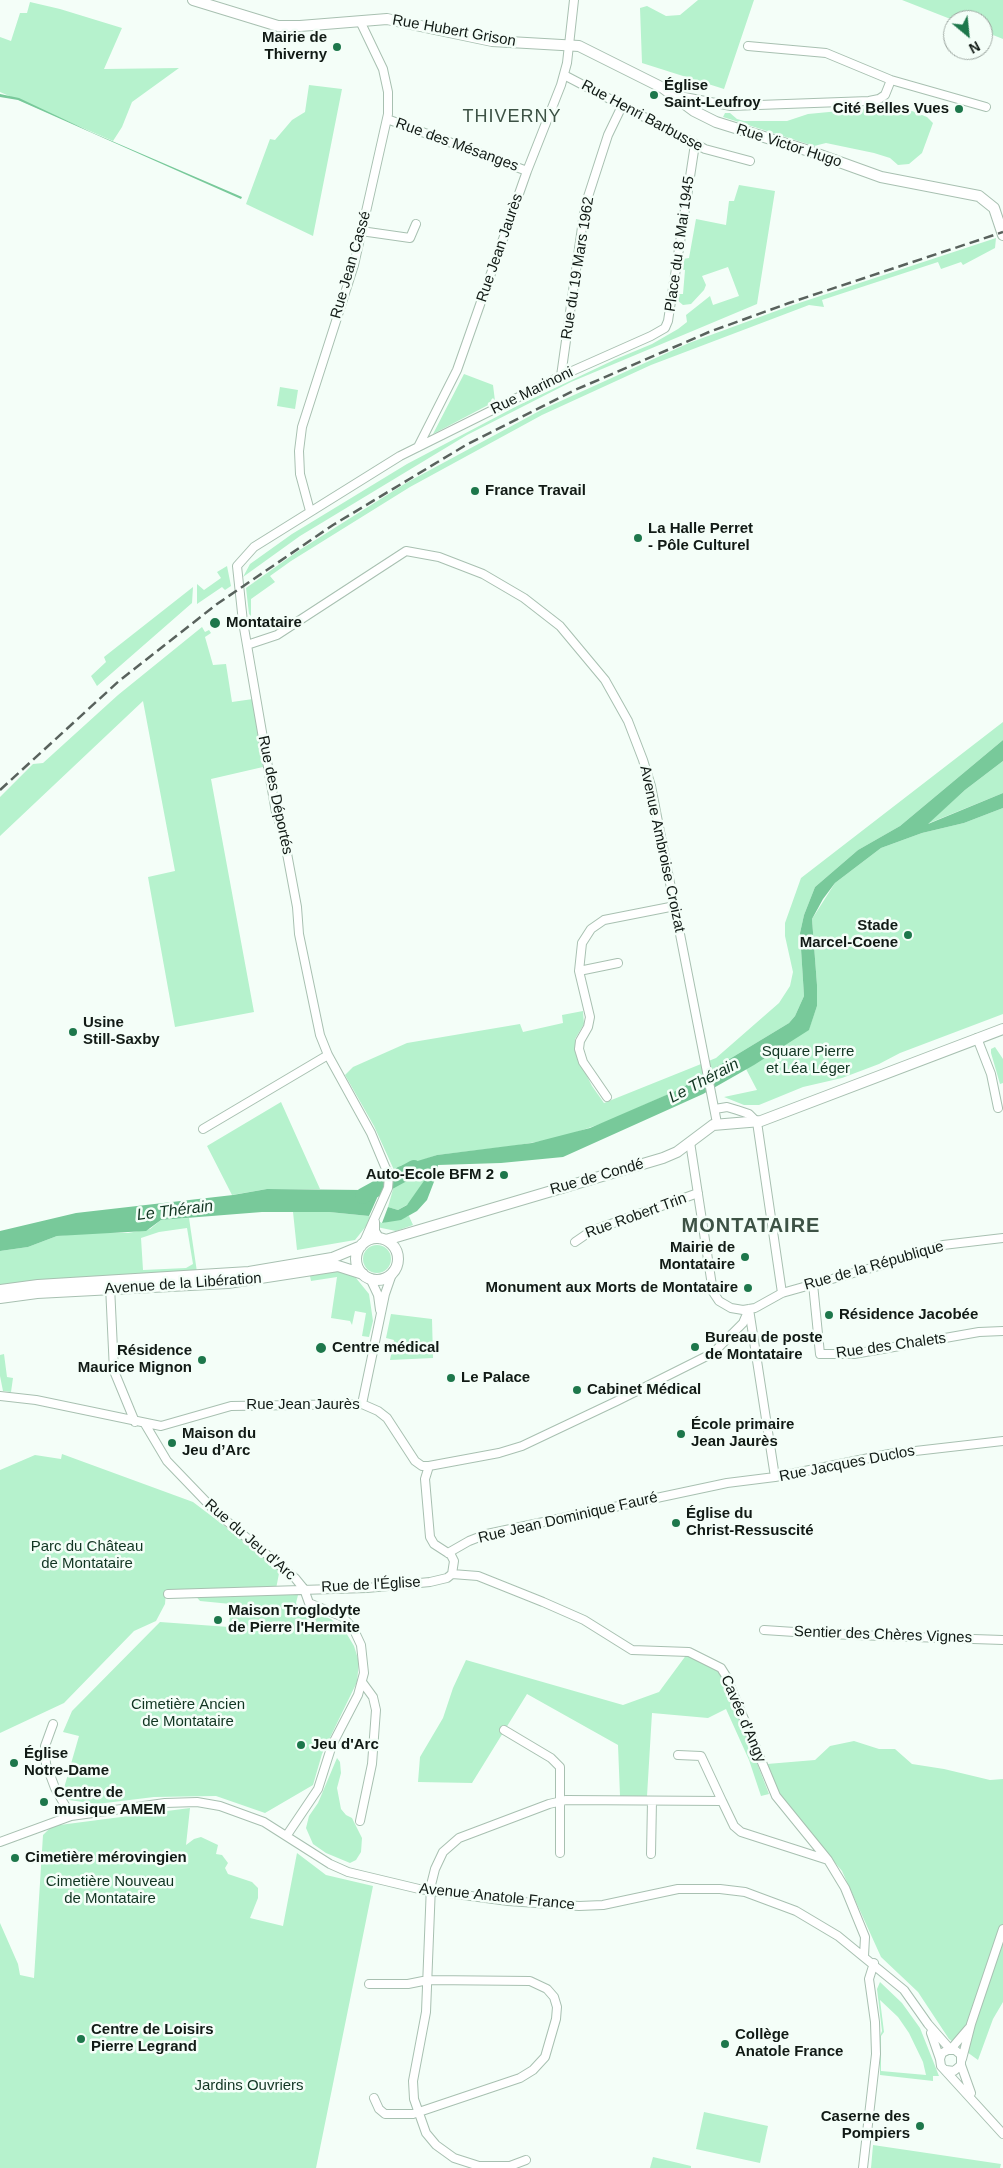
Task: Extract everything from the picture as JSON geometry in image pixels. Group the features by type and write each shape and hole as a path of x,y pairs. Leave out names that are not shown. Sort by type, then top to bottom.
{"main road":[{"name":"Rue Hubert Grison","path":"193,0 278,26 391,19 504,43 569,44"},
{"name":"Rue Victor Hugo","path":"569,44 583,47 674,95 708,119 754,136 809,151 881,177 979,196 994,208 1003,235"},
{"path":"717,1123 757,1122 1003,1029"},
{"name":"Rue de Condé","path":"383,1239 430,1227 663,1158 673,1154 717,1123"},
{"name":"Rue de Condé","path":"397,1254 407,1239 430,1227"},
{"path":"371,1239 383,1239 394,1247 398,1262 393,1272 384,1278 366,1276 356,1260 362,1245 371,1239"},
{"name":"Avenue de la Libération","path":"0,1298 248,1272 332,1258 362,1245"},
{"name":"Avenue de la Libération","path":"0,1290 110,1285 228,1283 338,1266 366,1276"}],"street":[{"name":"Rue Jean Jaurès","path":"416,448 457,370 527,171 564,75 574,0"},
{"name":"Rue Jean Cassé","path":"310,511 302,491 300,474 301,435 354,265 387,119 388,92 383,69 360,21"},
{"path":"748,46 826,53 891,80 986,107"},
{"name":"Rue Henri Barbusse","path":"564,75 709,151 750,161"},
{"path":"674,95 731,106 870,101 885,95 891,80"},
{"name":"Rue du 19 Mars 1962","path":"561,376 585,206 608,135 622,106"},
{"name":"Rue des Mésanges","path":"387,119 527,171"},
{"name":"Place du 8 Mai 1945","path":"651,336 665,328 668,321 695,144"},
{"path":"361,231 410,238 416,224"},
{"name":"Rue Marinoni","path":"416,448 561,376 651,336"},
{"name":"Rue des Déportés","path":"362,1245 375,1220 389,1185 387,1171 371,1133 328,1055 320,1035 303,951 294,888 283,832 275,808 247,645 236,566 249,550 416,448"},
{"name":"Avenue Ambroise Croizat","path":"247,645 277,635 406,551 420,552 459,564 507,587 540,609 568,633 599,671 622,710 641,753 648,777 675,906 717,1123"},
{"path":"607,1097 580,1053 579,1045 588,1027 590,1016 579,971 579,953 582,943 594,925 608,918 675,906"},
{"path":"579,971 618,964"},
{"path":"977,1038 991,1074 998,1108"},
{"path":"203,1129 328,1055"},
{"path":"715,1109 727,1107 743,1112 757,1122 782,1293"},
{"path":"690,1142 715,1296 726,1306 740,1310 749,1309"},
{"name":"Rue Robert Trin","path":"575,1242 591,1231 698,1193"},
{"path":"375,1220 375,1231 383,1239"},
{"name":"Rue de la République","path":"749,1309 762,1305 782,1293 882,1266 948,1244 1003,1238"},
{"path":"362,1404 385,1294 393,1272"},
{"path":"366,1276 378,1295 381,1317"},
{"name":"Rue des Chalets","path":"813,1284 820,1354 860,1354 979,1332 1003,1331"},
{"path":"110,1285 114,1371 135,1422"},
{"path":"452,1574 454,1561 448,1553 434,1544 430,1536 426,1479 430,1466 499,1453 522,1446 617,1401 713,1352 743,1323 749,1309"},
{"path":"749,1309 775,1477"},
{"name":"Rue Jean Jaurès","path":"0,1396 36,1400 135,1422 165,1426 231,1406 362,1404 378,1411 387,1418 415,1460 422,1466 430,1466"},
{"name":"Rue du Jeu d'Arc","path":"146,1424 157,1447 171,1466 226,1523 295,1578 304,1589 309,1603 339,1614 354,1630 362,1650 362,1682 355,1702 332,1744 318,1789 287,1835"},
{"name":"Rue Jacques Duclos","path":"691,1491 775,1477 889,1454 1003,1440"},
{"name":"Rue Jean Dominique Fauré","path":"448,1553 480,1536 691,1491"},
{"name":"Rue de l'Église","path":"168,1594 420,1584 442,1580 452,1574"},
{"name":"Cavée d'Angy","path":"452,1574 478,1576 543,1602 584,1620 632,1650 689,1652 721,1668 776,1796 828,1860 845,1888 863,1930 866,1941 864,1956"},
{"name":"Sentier des Chères Vignes","path":"764,1630 1003,1640"},
{"path":"360,1821 372,1764 376,1710 373,1698 362,1682"},
{"path":"53,1724 45,1746 46,1764 55,1788 70,1816"},
{"path":"504,1730 558,1764 560,1770 561,1801 560,1853"},
{"path":"678,1755 701,1756 734,1826 741,1832 828,1860"},
{"path":"526,2160 510,2166 479,2166 460,2161 436,2145 426,2133 418,2113 413,2093 413,2082 425,2026 430,1891 438,1862 443,1852 454,1841 466,1834 561,1801 722,1801"},
{"path":"651,1854 652,1801"},
{"name":"Avenue Anatole France","path":"0,1842 38,1826 70,1816 165,1803 197,1802 220,1806 249,1816 287,1835 322,1859 348,1872 384,1883 430,1891 508,1901 587,1906 609,1904 678,1889 710,1888 737,1891 762,1897 805,1915 838,1936 874,1963 904,1990 928,2024 950,2049"},
{"path":"946,2070 954,2071 961,2062 971,2024 1003,1930"},
{"path":"863,2168 876,2054 876,2022 869,1980 874,1963"},
{"path":"369,1984 408,1984 428,1980 534,1982 551,1993 556,2002 557,2012 547,2052 529,2073 418,2113 385,2114 379,2109 374,2098"},
{"name":"Avenue Anatole France","path":"928,2024 940,2059"},
{"path":"971,2024 950,2049 942,2053 940,2059 941,2066 1003,2134"},
{"path":"950,2049 958,2052 973,2099"}],"green space":[{"path":"698,0 754,0 724,89 642,63 640,8 647,6 666,16 680,15"},
{"path":"902,0 1003,0 1003,39 993,35 993,10 943,10 943,16"},
{"path":"30,2 122,28 104,69 179,68 132,102 122,127 113,141 0,92 0,37 11,41 20,13 27,13"},
{"path":"309,85 342,89 313,236 246,204 270,139 275,140 292,120 305,112"},
{"path":"892,106 902,107 927,117 933,123 922,153 909,164 898,165 890,158 874,153 826,143 814,146 723,117 725,113 730,113 737,119 744,121 787,121 808,114"},
{"path":"739,185 775,191 757,304 571,382 467,435 300,536 243,577 250,564 292,534 407,464 517,406 652,344 687,322 686,315 710,296 713,305 739,296 728,267 702,276 706,285 704,290 691,304 683,305 677,300 677,294 683,294 685,270 681,269 683,259 689,258 696,219 726,225 729,201 734,201"},
{"path":"996,238 995,248 963,265 961,262 941,269 938,262 822,300 824,307 809,305 651,365 542,415 410,487 291,561 270,576 275,582 251,599 251,616 249,614 246,588 298,551 406,483 543,409 689,343 787,307"},
{"path":"464,374 493,385 495,401 493,398 491,400 492,403 433,434"},
{"path":"280,387 298,390 295,409 277,406"},
{"path":"227,566 231,586 225,590 222,587 197,604 197,584 204,590 221,578 217,572"},
{"path":"193,587 192,603 97,686 91,676 106,662 104,657"},
{"path":"202,627 205,632 209,630 211,633 205,637 213,665 226,664 232,702 253,699 263,767 211,779 254,1012 175,1027 148,877 175,871 143,701 0,836 0,797 33,764 43,763 118,695"},
{"path":"1003,722 1003,740 900,826 858,850 815,887 804,915 800,933 804,996 795,1016 789,1023 680,1089 606,1122 559,1138 513,1146 437,1155 394,1170 374,1126 345,1075 353,1067 407,1043 520,1024 523,1032 563,1023 562,1015 583,1011 584,1024 575,1039 575,1052 592,1086 604,1103 716,1058 779,1003 790,986 793,972 785,936 785,923 801,878"},
{"path":"1003,761 1003,793 927,824 965,790"},
{"name":"Stade Marcel-Coene","path":"1003,808 1003,1014 900,1053 879,1064 842,1078 803,1087 759,1105 744,1105 724,1097 757,1090 746,1069 809,1029 817,1006 812,919 835,883 881,848 922,833 964,823"},
{"path":"995,1047 1003,1059 1003,1083 1000,1084 991,1053 991,1049"},
{"path":"281,1102 320,1189 267,1189 232,1195 207,1146"},
{"path":"425,1170 428,1175 410,1203 398,1210 388,1207 395,1182"},
{"path":"293,1212 329,1212 369,1216 382,1223 409,1216 413,1225 396,1231 367,1225 355,1240 297,1250"},
{"path":"189,1218 197,1272 0,1286 0,1251 28,1247 57,1236 93,1232 128,1233 150,1229 161,1220","holes":["187,1228 193,1264 186,1268 143,1270 141,1238 159,1232"]},
{"path":"377,1245 387,1249 391,1259 387,1269 377,1273 367,1269 363,1259 367,1249"},
{"path":"340,1271 356,1278 369,1294 373,1321 369,1337 362,1336 366,1313 355,1311 352,1325 350,1321 331,1318 337,1277 311,1281 310,1276"},
{"path":"391,1314 432,1319 433,1358 390,1360 394,1340 386,1338"},
{"path":"4,1354 7,1377 13,1378 11,1392 3,1391 0,1376 0,1355"},
{"path":"62,1454 193,1502 280,1568 276,1589 298,1595 296,1603 298,1607 331,1619 345,1631 354,1646 359,1662 357,1682 322,1754 313,1785 265,1813 216,1796 154,1797 97,1804 69,1800 65,1795 64,1788 79,1736 63,1732 72,1711 160,1622 229,1627 231,1604 200,1601 192,1592 166,1592 165,1604 156,1621 134,1631 64,1703 0,1733 0,1470 35,1455 61,1459"},
{"path":"687,1654 718,1670 723,1676 769,1794 761,1796 749,1760 726,1709 708,1718 652,1713 647,1796 620,1796 618,1745 527,1694 472,1783 418,1782 420,1757 443,1718 453,1688 466,1660 623,1705 659,1692"},
{"path":"854,1741 879,1749 895,1749 912,1764 944,1769 990,1780 1003,1779 1003,2002 993,2019 978,2060 949,2039 918,1992 881,1957 842,1871 781,1798 767,1764 815,1760 830,1746"},
{"path":"337,1758 340,1762 341,1773 337,1788 341,1809 352,1818 362,1838 361,1852 356,1860 350,1863 326,1853 313,1844 306,1828 309,1816 318,1803"},
{"path":"190,1808 186,1845 194,1839 201,1837 218,1845 216,1854 222,1855 228,1863 225,1868 228,1874 252,1882 258,1888 258,1898 250,1918 283,1926 297,1853 326,1875 373,1886 316,2168 0,2168 0,1923 18,1964 20,1975 34,1978 43,1835 52,1826"},
{"path":"880,1982 902,2003 920,2028 939,2076 933,2076 933,2081 880,2075 880,2036 882,2031 877,1989","holes":["880,2000 898,2017 909,2033 923,2062 926,2075 881,2071 881,2036 884,2032"]},
{"path":"704,2112 768,2126 760,2163 696,2149"},
{"path":"873,2145 1001,2164 1000,2168 871,2168"},
{"path":"653,2157 691,2166 691,2168 650,2168"}],"water":[{"path":"0,94 19,98 91,132 242,197 241,199 18,100 0,97"},
{"path":"1003,740 1003,761 965,790 928,824 1003,793 1003,808 964,823 922,833 881,848 835,883 823,899 812,919 817,1006 809,1030 754,1065 703,1094 563,1157 501,1163 438,1165 437,1174 427,1200 417,1211 401,1220 382,1223 388,1207 398,1210 407,1205 428,1175 421,1170 395,1182 394,1170 398,1167 437,1155 532,1143 590,1128 680,1089 789,1023 795,1016 804,996 800,933 804,915 815,887 858,850 900,826"},
{"path":"382,1178 377,1198 369,1216 329,1212 262,1212 161,1220 146,1231 57,1236 28,1247 0,1251 0,1231 76,1213 233,1195 267,1189 364,1190"}],"waterway":[{"name":"Le Thérain","path":"363,1196 414,1168"}],"railway":[{"path":"0,790 119,681 217,604 333,525 466,445 575,390 709,332 789,303 1003,232"}],"place":[{"name":"Mairie de Thiverny","path":"337,47"},
{"name":"Église Saint-Leufroy","path":"654,95"},
{"name":"Cité Belles Vues","path":"959,109"},
{"name":"France Travail","path":"475,491"},
{"name":"La Halle Perret - Pôle Culturel","path":"638,538"},
{"name":"Montataire","path":"215,623"},
{"name":"Stade Marcel-Coene","path":"908,935"},
{"name":"Usine Still-Saxby","path":"73,1032"},
{"name":"Auto-Ecole BFM 2","path":"504,1175"},
{"name":"Mairie de Montataire","path":"745,1257"},
{"name":"Monument aux Morts de Montataire","path":"748,1288"},
{"name":"Résidence Jacobée","path":"829,1315"},
{"name":"Bureau de poste de Montataire","path":"695,1347"},
{"name":"Centre médical","path":"321,1348"},
{"name":"Résidence Maurice Mignon","path":"202,1360"},
{"name":"Le Palace","path":"451,1378"},
{"name":"Cabinet Médical","path":"577,1390"},
{"name":"École primaire Jean Jaurès","path":"681,1434"},
{"name":"Maison du Jeu d’Arc","path":"172,1443"},
{"name":"Église du Christ-Ressuscité","path":"676,1523"},
{"name":"Maison Troglodyte de Pierre l'Hermite","path":"218,1620"},
{"name":"Jeu d'Arc","path":"301,1745"},
{"name":"Église Notre-Dame","path":"14,1763"},
{"name":"Centre de musique AMEM","path":"44,1802"},
{"name":"Cimetière mérovingien","path":"15,1858"},
{"name":"Centre de Loisirs Pierre Legrand","path":"81,2039"},
{"name":"Collège Anatole France","path":"725,2044"},
{"name":"Caserne des Pompiers","path":"920,2126"}],"district":[{"name":"THIVERNY","path":"512,117"},
{"name":"MONTATAIRE","path":"751,1226"}],"park label":[{"name":"Square Pierre et Léa Léger","path":"808,1060"},
{"name":"Parc du Château de Montataire","path":"87,1556"},
{"name":"Cimetière Ancien de Montataire","path":"188,1714"},
{"name":"Cimetière Nouveau de Montataire","path":"110,1890"},
{"name":"Jardins Ouvriers","path":"249,2086"}]}
